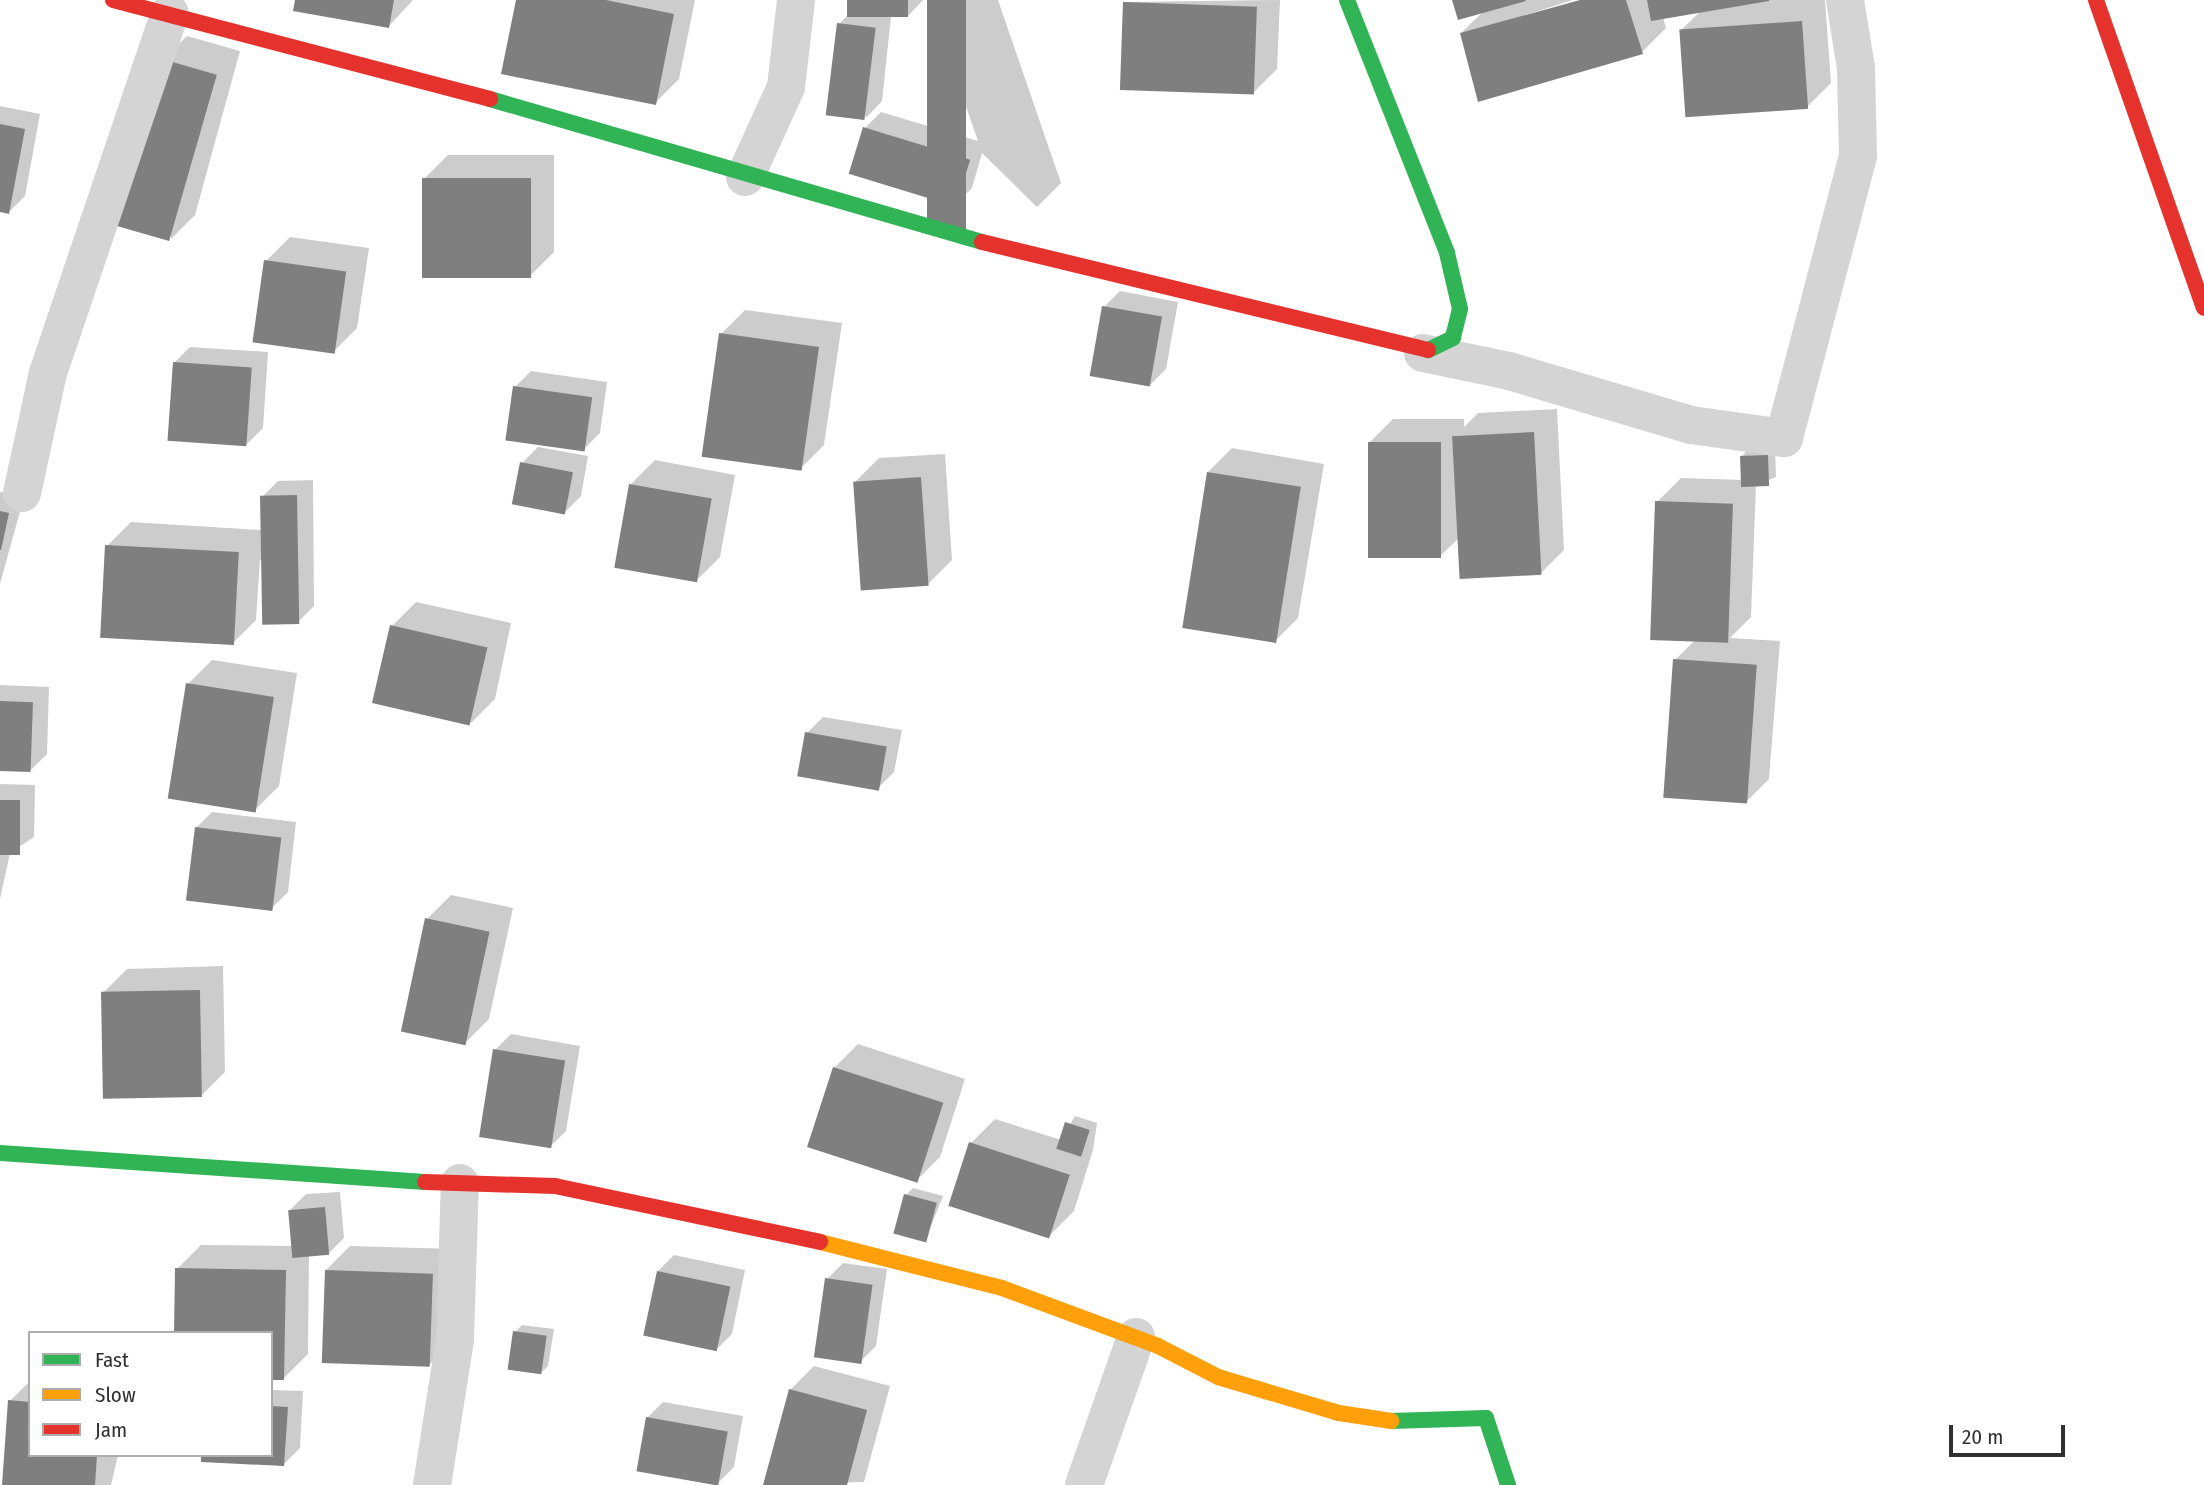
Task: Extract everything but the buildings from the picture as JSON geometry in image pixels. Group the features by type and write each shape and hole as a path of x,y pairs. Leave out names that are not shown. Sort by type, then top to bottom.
{"street":[{"path":"113,0 414,77 745,177 1423,353 1509,370 1691,425 1784,438 1858,156 1856,68 1846,0"},
{"path":"745,177 786,87 796,0"},
{"path":"1347,0 1447,253 1460,309 1453,338 1423,353"},
{"path":"2096,0 2204,308"},
{"path":"22,493 48,373 170,13"},
{"path":"0,1153 460,1183 555,1186 770,1229 1002,1288 1136,1337 1218,1377 1339,1413 1388,1421 1486,1418 1508,1485"},
{"path":"432,1485 455,1339 460,1183"},
{"path":"1084,1485 1136,1337"}],"traffic: fast":[{"path":"1347,0 1447,253 1460,309 1453,338 1428,350"},
{"path":"490,99 982,242"},
{"path":"0,1153 425,1182"},
{"path":"1391,1421 1486,1418 1508,1485"}],"traffic: slow":[{"path":"820,1242 1002,1288 1158,1346 1218,1377 1339,1413 1391,1421"}],"traffic: jam":[{"path":"113,0 490,99"},
{"path":"2096,0 2204,308"},
{"path":"982,242 1428,350"},
{"path":"425,1182 555,1186 820,1242"}]}
